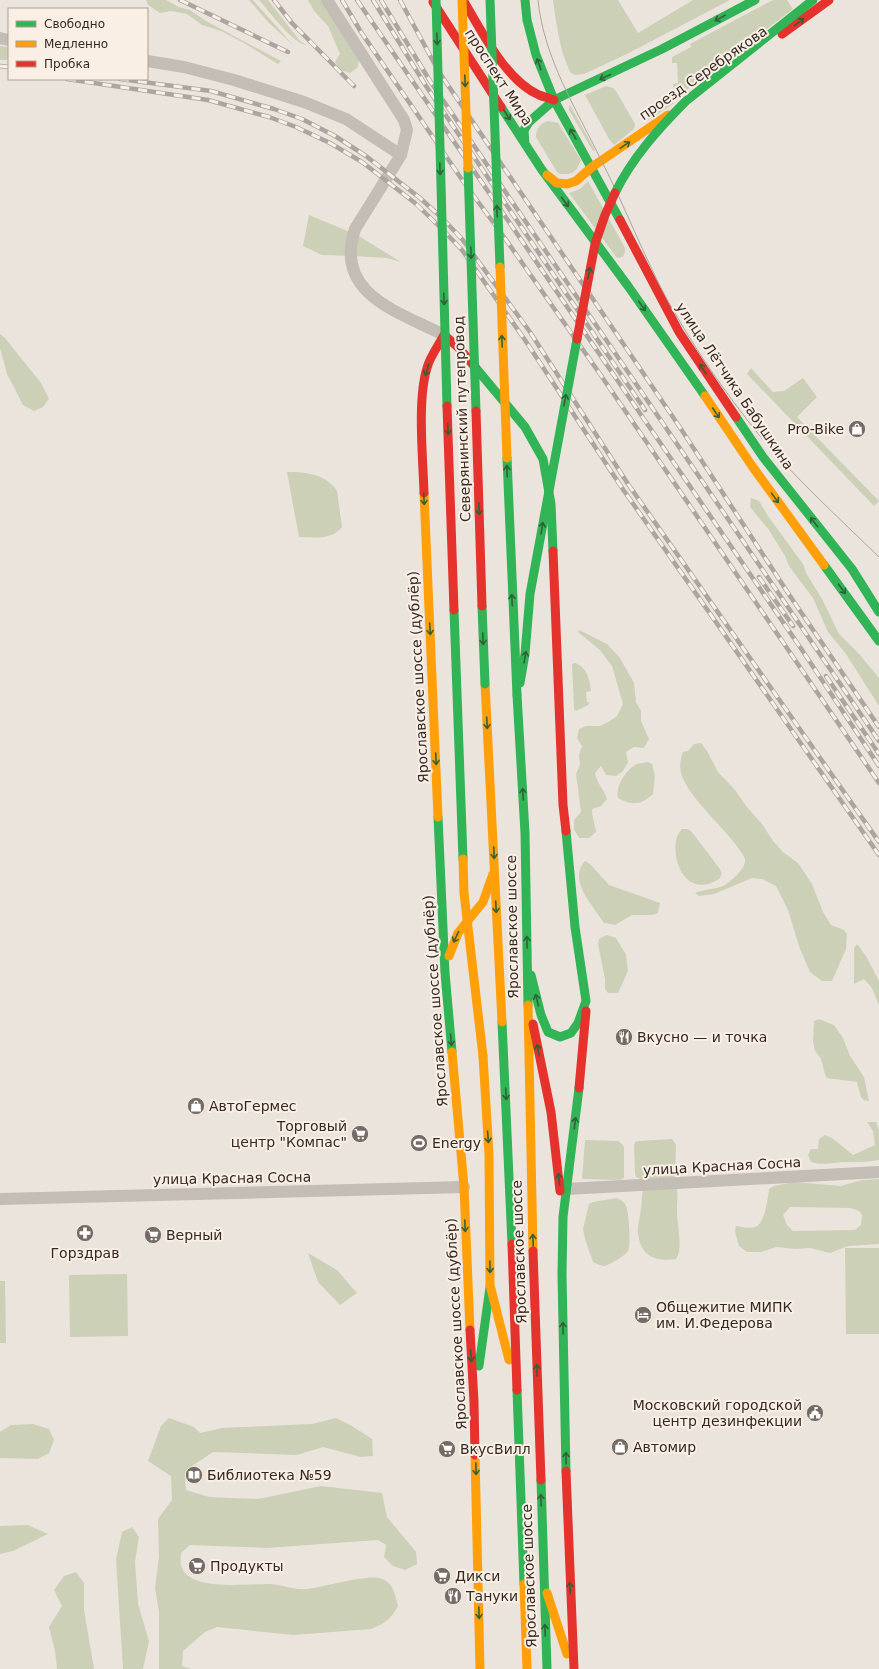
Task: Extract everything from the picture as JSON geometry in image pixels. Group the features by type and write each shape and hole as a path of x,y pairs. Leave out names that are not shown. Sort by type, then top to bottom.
{"main road":[{"name":"проспект Мира","path":"432,0 542,170"},
{"path":"436,0 450,505 464,893 483,1056 489,1155 490,1285 474,1402"},
{"path":"463,0 491,44 519,81 532,92 554,100"},
{"name":"Северянинский путепровод","path":"463,0 485,684 493,837"},
{"path":"490,0 510,555 517,695"},
{"name":"улица Лётчика Бабушкина","path":"525,0 527,20 536,55 554,100 592,167 679,332 763,457 852,569 879,612"},
{"path":"525,144 524,130 529,122 554,100 643,58 755,0"},
{"path":"517,695 526,654 530,594 558,437 589,272 595,244 605,215 619,186 636,158 668,119 686,101 813,0"},
{"name":"проезд Серебрякова","path":"542,170 557,183 567,184 576,181 592,167 829,0"},
{"path":"542,170 628,286 752,466 879,641"},
{"path":"444,335 459,348 525,427 543,459 551,504 562,805 575,927 586,1001 583,1062 563,1218 562,1275 573,1669"},
{"name":"Ярославское шоссе (дублёр)","path":"444,335 427,367 423,388 422,415 424,506 446,973 464,1187 468,1304 474,1402 480,1669"},
{"path":"852,569 879,596"},
{"path":"863,618 879,630"},
{"name":"Ярославское шоссе","path":"517,695 525,833 527,995 543,1580 547,1669"},
{"name":"Ярославское шоссе","path":"493,837 510,1188 527,1669"},
{"path":"446,973 454,938 480,906 489,891 494,868"},
{"path":"527,963 541,1015 548,1032 560,1037 571,1033 578,1023 586,1001"},
{"path":"527,995 551,1112 563,1218"},
{"path":"490,1285 518,1398"},
{"path":"543,1580 573,1669"}],"street":[{"path":"327,0 404,120 407,130 401,155 355,229 352,237 351,264 359,284 369,294 406,318 444,335"},
{"path":"798,0 802,4 810,7 817,6 829,0"},
{"path":"148,61 184,67 234,80 304,102 346,119 401,155"},
{"name":"улица Красная Сосна","path":"567,1189 879,1172"},
{"name":"улица Красная Сосна","path":"0,1199 464,1187"}],"green space":[{"path":"146,0 166,0 179,7 190,10 206,21 281,61 278,64 221,31 202,25 187,14 171,11 160,13 148,5"},
{"path":"249,0 253,0 293,45 269,23"},
{"path":"259,0 268,0 300,41 307,45 295,39 288,33"},
{"path":"308,0 324,0 359,58 358,67 350,73 340,70 335,62 340,54 328,26 314,11"},
{"path":"553,0 618,0 638,33 693,0 730,0 627,54 584,74 575,75 571,73 564,56 559,37"},
{"path":"773,0 787,0 793,9 680,95 674,89 673,84 678,83 677,63 672,63 672,57 691,47 690,44"},
{"path":"0,46 8,47 8,60 0,60"},
{"path":"606,86 613,88 616,91 635,124 634,129 614,145 609,139 585,95"},
{"path":"670,100 673,101 673,104 647,121 647,115"},
{"path":"570,105 595,150 594,151 569,110"},
{"path":"548,121 558,123 581,160 577,169 572,173 560,174 557,172 536,137 539,126"},
{"path":"588,181 625,248 623,257 617,258 569,193 580,189"},
{"path":"309,215 357,235 401,262 386,258 322,255 303,246"},
{"path":"0,334 5,338 41,383 49,399 43,407 34,411 23,405 7,374 0,348"},
{"path":"751,368 773,392 784,391 803,378 817,397 797,417 879,501 874,506 747,374"},
{"path":"287,472 315,475 332,485 337,491 342,527 327,536 316,538 299,537"},
{"path":"751,498 759,501 768,516 803,564 806,573 822,599 839,634 860,655 879,678 879,706 846,654 828,632 813,598 789,566 785,556 769,530 750,507"},
{"path":"579,630 607,644 620,658 634,683 636,702 641,711 641,721 649,739 644,748 634,747 626,752 628,762 623,771 616,776 606,775 601,766 595,773 607,799 601,806 592,809 596,832 589,838 579,838 574,829 574,820 581,812 576,774 580,765 579,755 582,746 577,738 579,729 586,726 600,726 610,721 617,716 623,704 612,666 600,650 578,632"},
{"path":"575,663 579,665 587,674 591,691 586,692 587,702 590,702 588,705 576,711 574,709 572,664"},
{"path":"701,743 718,772 735,790 746,806 762,824 773,841 783,852 798,863 812,884 823,912 831,925 844,930 847,934 846,949 832,981 822,981 810,972 800,949 788,910 776,886 762,879 752,878 714,894 699,896 695,893 725,885 740,872 745,862 745,858 732,840 692,794 682,776 680,764 683,752 688,751 694,744"},
{"path":"648,762 652,764 655,776 653,794 645,800 637,803 628,802 618,798 617,794 619,784 624,775 636,764"},
{"path":"682,829 691,831 720,869 722,874 719,879 706,884 695,884 687,878 680,869 676,859 675,847 677,837"},
{"path":"585,861 590,864 609,885 660,903 658,913 653,915 632,915 615,925 604,923 580,885 580,868"},
{"path":"607,935 616,938 626,955 628,971 618,993 608,993 605,989 605,979 598,944 599,939"},
{"path":"857,944 866,956 879,981 879,1005 872,988 864,979 854,984 854,948"},
{"path":"819,1019 834,1025 843,1038 850,1056 864,1077 869,1101 864,1100 861,1097 857,1082 827,1078 821,1059 815,1051 813,1041 814,1021"},
{"path":"867,1122 876,1122 879,1130 879,1160 824,1164 811,1162 808,1155 811,1149 818,1149 819,1139 825,1135 832,1138 853,1155 875,1145 873,1131"},
{"path":"672,1139 676,1145 675,1176 672,1178 641,1179 636,1177 635,1142"},
{"path":"585,1140 618,1141 622,1144 624,1147 624,1178 620,1180 582,1179"},
{"path":"879,1179 879,1244 848,1246 830,1253 810,1248 796,1249 776,1247 761,1252 747,1252 739,1246 735,1231 736,1226 751,1228 758,1225 764,1216 769,1189 774,1186 794,1182 841,1186 862,1180","holes":["790,1207 850,1208 859,1211 862,1215 861,1225 855,1230 793,1231 787,1225 783,1215"]},
{"path":"668,1186 677,1189 677,1214 680,1241 676,1259 668,1260 650,1256 642,1248 638,1228 644,1188"},
{"path":"617,1198 625,1203 627,1209 629,1248 627,1253 614,1262 602,1266 593,1262 583,1229 589,1204"},
{"path":"845,1248 879,1248 879,1334 846,1334"},
{"path":"308,1253 337,1270 357,1293 340,1305 318,1282"},
{"path":"127,1274 128,1336 70,1337 69,1275"},
{"path":"0,1281 5,1281 6,1343 0,1343"},
{"path":"169,1418 194,1427 200,1433 222,1428 312,1424 336,1418 372,1439 373,1456 361,1457 323,1447 297,1455 213,1452 192,1466 189,1475 185,1478 186,1490 209,1497 258,1499 321,1486 382,1493 387,1517 416,1552 417,1564 405,1570 393,1566 384,1557 386,1545 378,1540 267,1548 190,1545 181,1553 181,1564 186,1574 195,1580 221,1585 271,1584 298,1589 307,1589 364,1578 379,1578 390,1585 396,1597 398,1606 390,1618 371,1629 293,1635 217,1627 205,1632 183,1651 182,1666 191,1669 159,1669 159,1612 155,1588 159,1557 158,1519 172,1500 171,1476 148,1461 161,1426"},
{"path":"33,1424 49,1429 54,1440 49,1453 38,1459 0,1458 0,1432 11,1425"},
{"path":"28,1525 48,1534 13,1551 0,1554 0,1526"},
{"path":"132,1527 139,1537 135,1562 138,1604 149,1641 143,1669 123,1669 116,1560 122,1532"},
{"path":"76,1572 84,1583 84,1610 94,1669 57,1669 55,1651 49,1627 62,1606 54,1590 64,1576"}],"tram line":[{"path":"538,0 541,22 547,43 562,83 610,177 659,284 689,336 735,404 760,436 803,483 879,557"}],"railway":[{"path":"180,0 288,52"},
{"path":"274,0 292,23 354,86"},
{"path":"342,0 361,32 465,184 600,374 879,783"},
{"path":"357,0 800,647 879,766"},
{"path":"373,0 426,86 645,410"},
{"path":"381,0 430,81 879,741"},
{"path":"400,0 439,72 681,429 790,596 879,727"},
{"path":"0,66 8,67"},
{"path":"74,80 208,100 269,117 296,127 330,143 362,162 415,203 462,250 525,340 622,488 879,855"},
{"path":"128,80 211,91 274,109 302,119 335,136 366,156 420,198 443,219 462,239 530,332 628,484 879,842"},
{"path":"759,577 793,626"},
{"path":"826,676 879,754"}],"traffic: fast":[{"path":"436,0 447,406"},
{"path":"490,0 500,267"},
{"path":"525,0 527,20 536,55 554,100 620,220"},
{"path":"525,144 524,130 529,122 554,100 662,49 755,0"},
{"path":"615,193 629,168 647,144 686,101 813,0"},
{"path":"501,107 542,170 628,286 705,396"},
{"path":"468,168 476,411"},
{"path":"520,683 525,654 530,594 577,339"},
{"path":"475,367 525,427 543,459 551,504 553,551"},
{"path":"736,417 763,457 852,569 879,612"},
{"path":"507,458 517,695"},
{"path":"824,565 879,641"},
{"path":"482,606 485,684"},
{"path":"454,610 463,859"},
{"path":"517,695 525,833 528,1005"},
{"path":"438,817 445,973 452,1052"},
{"path":"531,975 541,1015 548,1032 560,1037 571,1033 578,1023 586,1001 575,927 566,831"},
{"path":"502,1022 512,1244"},
{"path":"566,1471 562,1275 563,1217 579,1088"},
{"path":"479,1366 490,1287"},
{"path":"517,1390 524,1584"},
{"path":"541,1480 547,1669"}],"traffic: slow":[{"path":"462,0 468,168"},
{"path":"547,175 557,183 567,184 576,181 592,167 668,115"},
{"path":"500,267 507,458"},
{"path":"705,396 752,466 824,565"},
{"path":"424,493 438,817"},
{"path":"485,684 502,1022"},
{"path":"463,859 464,893 483,1056"},
{"path":"449,956 458,933 483,902 493,874"},
{"path":"528,1005 533,1251"},
{"path":"452,1052 464,1187 470,1330"},
{"path":"483,1056 489,1155 490,1285 509,1360"},
{"path":"475,1455 480,1669"},
{"path":"524,1584 527,1669"},
{"path":"547,1593 567,1654"}],"traffic: jam":[{"path":"463,0 495,54 515,78 527,88 539,95 554,100"},
{"path":"782,34 829,0"},
{"path":"433,2 501,107"},
{"path":"577,339 595,244 605,215 615,193"},
{"path":"620,220 679,332 736,417"},
{"path":"424,493 421,412 424,381 430,359 444,335 459,348 475,367"},
{"path":"447,406 454,610"},
{"path":"476,411 482,606"},
{"path":"553,551 563,805 566,831"},
{"path":"579,1088 586,1011"},
{"path":"533,1024 551,1112 560,1191"},
{"path":"512,1244 517,1390"},
{"path":"533,1251 541,1480"},
{"path":"470,1330 475,1455"},
{"path":"566,1471 574,1669"}],"place":[{"name":"Pro-Bike","path":"857,429"},
{"name":"Вкусно — и точка","path":"624,1037"},
{"name":"АвтоГермес","path":"196,1106"},
{"name":"Торговый центр \"Компас\"","path":"360,1134"},
{"name":"Energy","path":"419,1143"},
{"name":"Горздрав","path":"85,1233"},
{"name":"Верный","path":"153,1235"},
{"name":"Общежитие МИПК им. И.Федерова","path":"643,1315"},
{"name":"Московский городской центр дезинфекции","path":"815,1413"},
{"name":"Автомир","path":"620,1447"},
{"name":"ВкусВилл","path":"447,1449"},
{"name":"Библиотека №59","path":"194,1475"},
{"name":"Продукты","path":"197,1566"},
{"name":"Дикси","path":"442,1576"},
{"name":"Тануки","path":"453,1596"}]}
